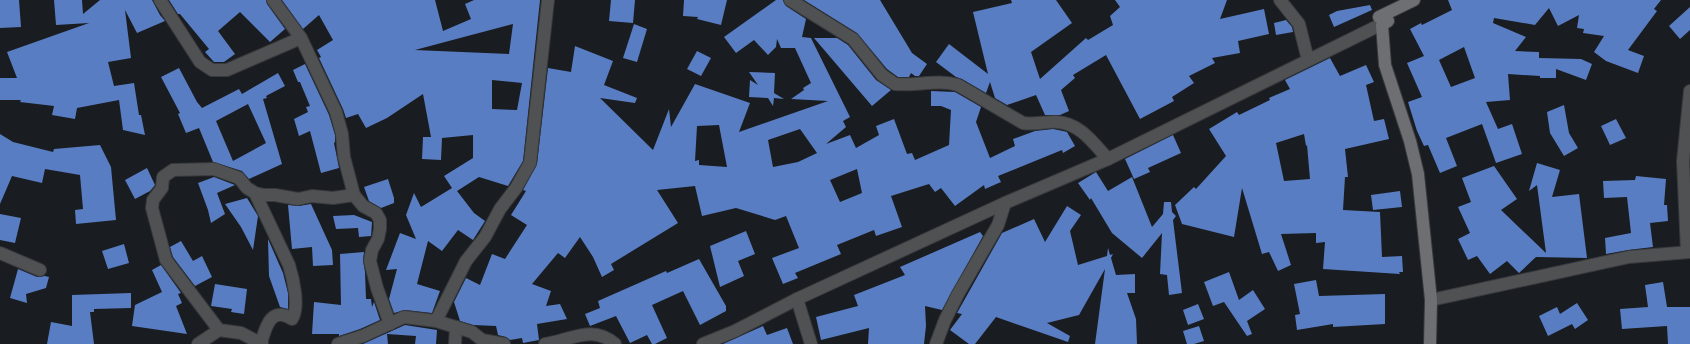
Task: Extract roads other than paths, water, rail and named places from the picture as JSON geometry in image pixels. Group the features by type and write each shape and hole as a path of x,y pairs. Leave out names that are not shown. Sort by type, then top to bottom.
{"street":[{"path":"160,0 200,62 212,70 227,70 301,38"},
{"path":"273,0 301,38 340,123 344,157 354,195 363,206 376,213 380,220 378,239 372,250 370,261 377,288 390,324"},
{"path":"436,321 466,261 485,237 500,209 516,188 530,164 548,0"},
{"path":"790,0 853,39 882,75 895,84 938,81 950,82 958,85 1023,123 1032,124 1057,122 1068,124 1084,134 1108,159"},
{"path":"1280,0 1299,24 1308,60"},
{"path":"1388,21 1379,17 1414,0"},
{"path":"703,344 735,331 797,299 1005,203 1108,159 1388,21"},
{"path":"1388,21 1382,25 1386,65 1410,140 1418,174 1431,300 1430,344"},
{"path":"1431,300 1629,258 1688,252 1683,161 1690,91"},
{"path":"218,330 166,260 152,204 162,188 163,177 173,170 214,169 239,178 247,188 255,193 298,199 312,196 333,198 354,195"},
{"path":"198,344 218,330 242,333 262,344 270,320 276,314 284,314 292,319 295,314 293,277 289,265 255,193"},
{"path":"936,344 945,320 958,294 998,225 1005,203"},
{"path":"0,253 40,270"},
{"path":"797,299 811,344"},
{"path":"338,344 363,336 404,317 436,321 472,332 482,340 504,344"},
{"path":"455,344 456,327"},
{"path":"545,344 561,341 590,332 607,337 615,344"}]}
